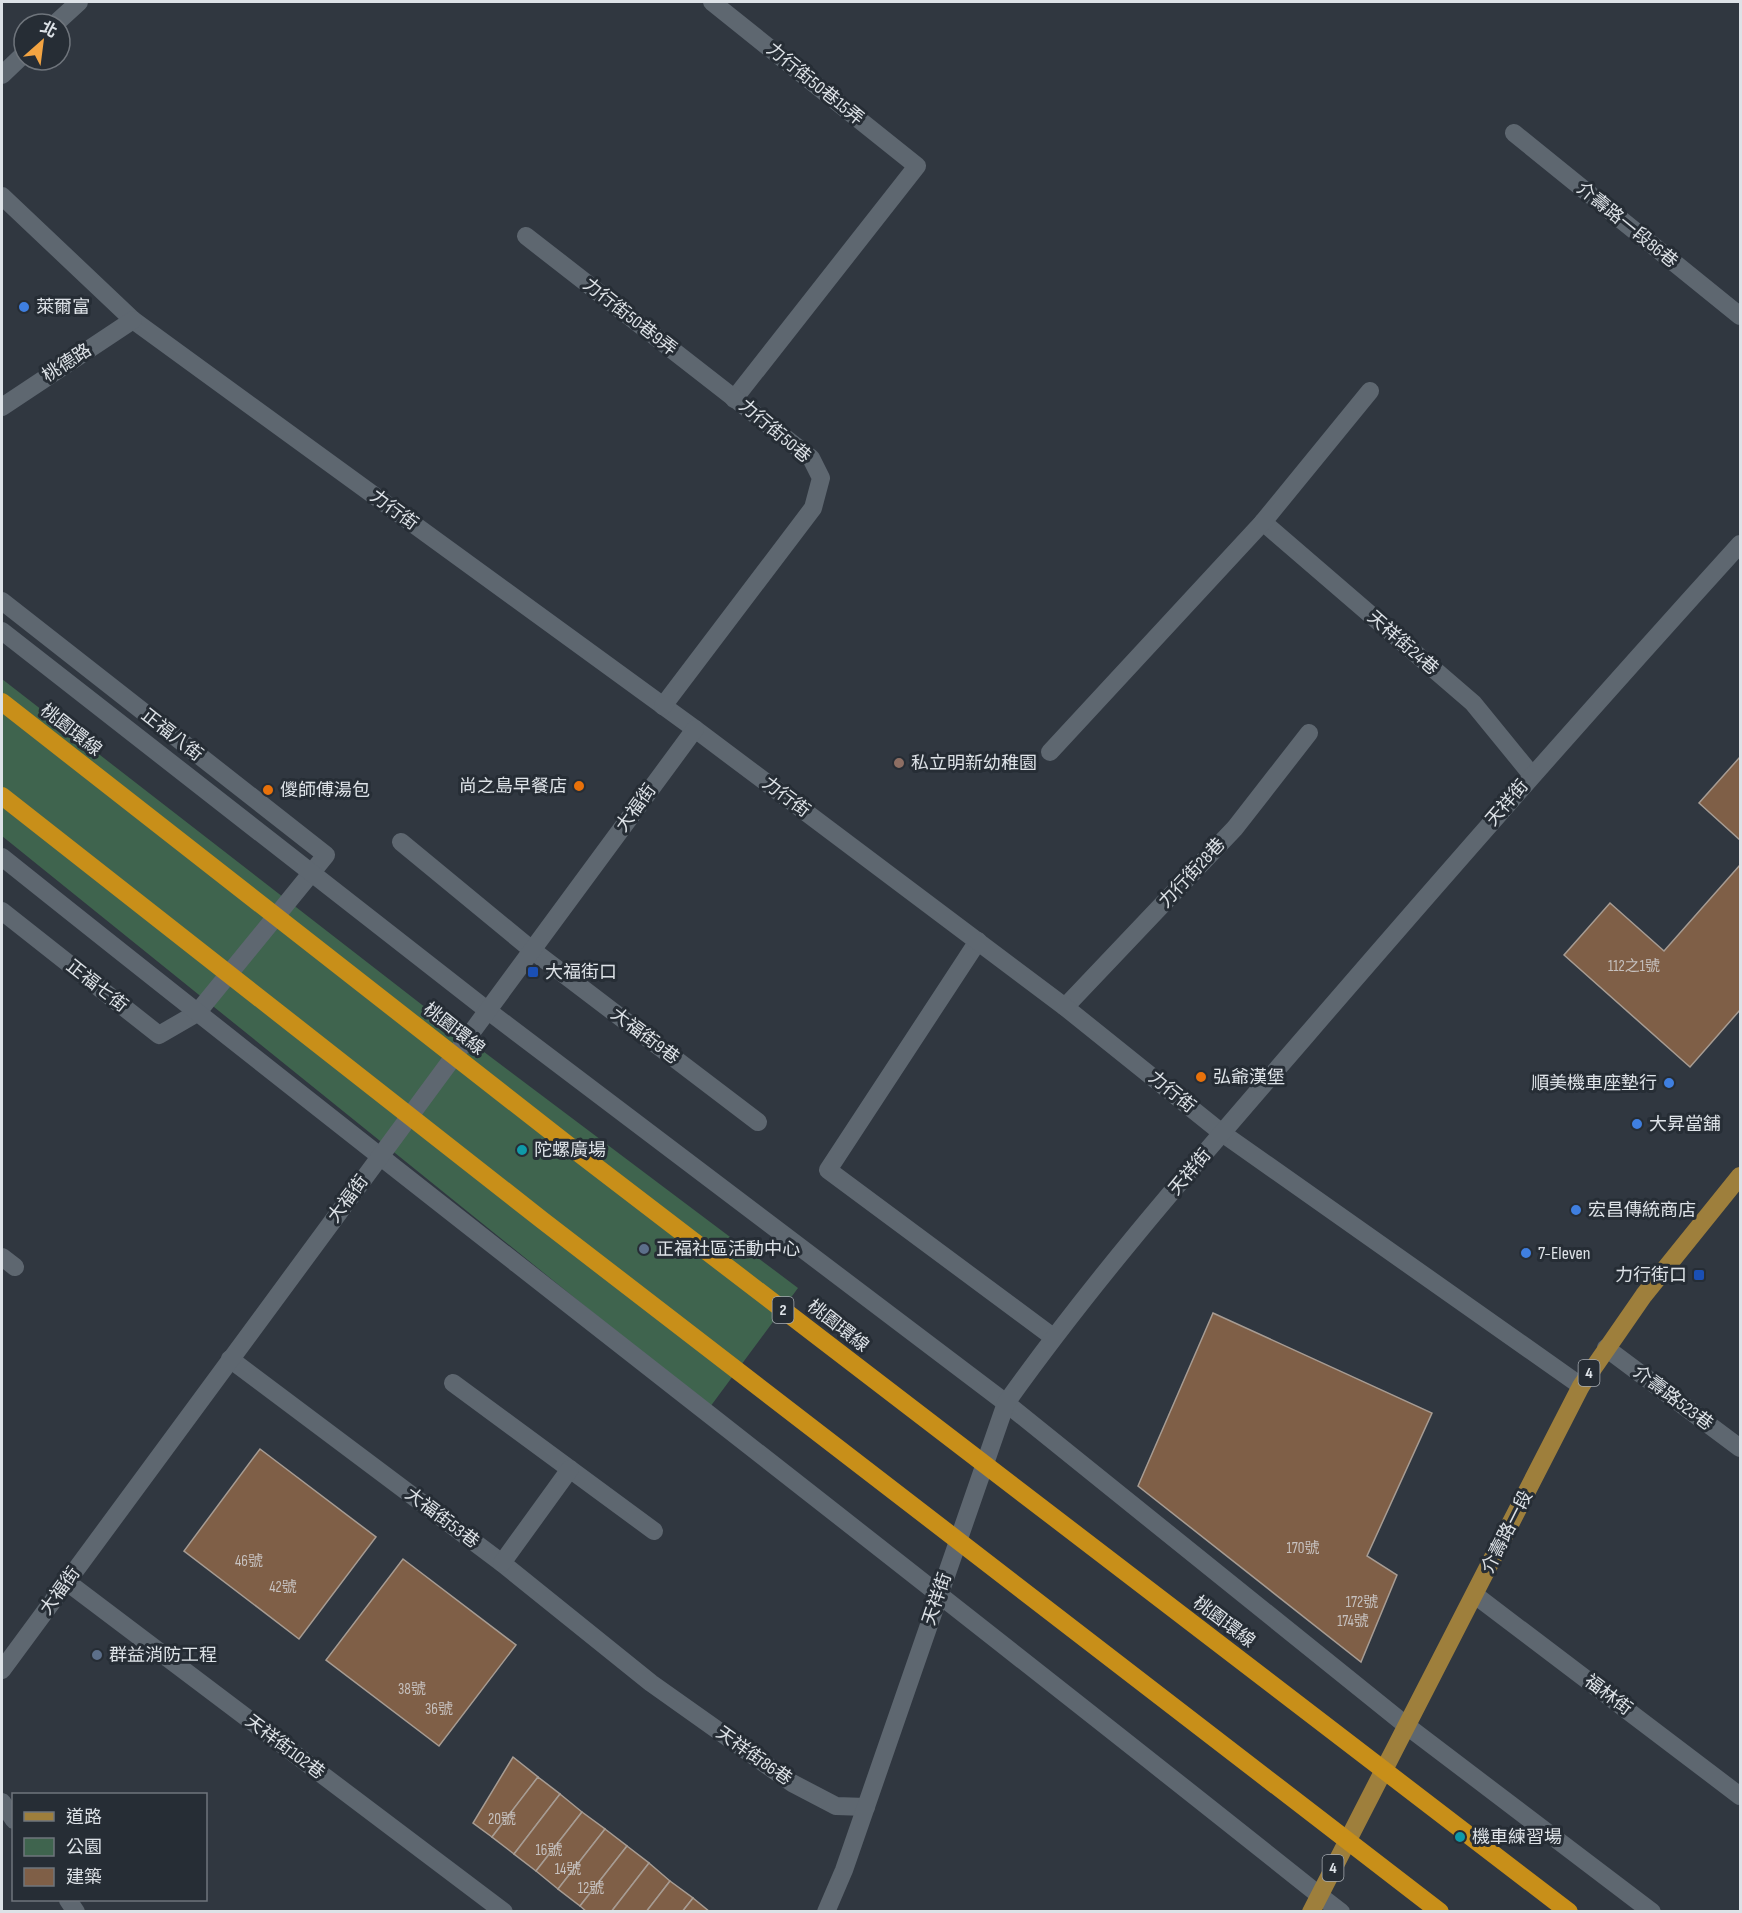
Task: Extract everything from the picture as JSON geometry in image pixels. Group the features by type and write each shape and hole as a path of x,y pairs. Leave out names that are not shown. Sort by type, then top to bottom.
{"highway":[{"name":"桃園環線","path":"2,702 591,1162 1569,1911"},
{"path":"2,796 542,1220 1440,1911"}],"main road":[{"name":"介壽路一段","path":"1315,1903 1581,1386 1644,1295 1740,1176"}],"street":[{"name":"力行街50巷15弄","path":"712,2 917,166"},
{"name":"介壽路一段86巷","path":"1514,133 1740,316"},
{"name":"力行街50巷","path":"663,706 813,508 821,478 811,458 734,399 917,166"},
{"name":"力行街","path":"2,196 133,320 695,729 1065,1006 1222,1132 1581,1386"},
{"name":"力行街50巷9弄","path":"525,236 734,399"},
{"name":"桃德路","path":"2,406 133,320"},
{"path":"1050,752 1263,522 1370,391"},
{"name":"天祥街24巷","path":"1263,522 1473,704 1532,774"},
{"name":"天祥街","path":"826,1911 866,1806 1006,1403 1053,1337 1222,1132 1532,774 1740,543"},
{"name":"正福八街","path":"2,601 326,855 313,873"},
{"path":"2,631 488,1010 1006,1403 1407,1726 1652,1911"},
{"name":"大福街","path":"2,1671 695,729"},
{"name":"力行街28巷","path":"1065,1006 1234,828 1309,733"},
{"name":"大福街9巷","path":"401,842 532,950 758,1122"},
{"path":"2,857 378,1158 939,1592 1315,1903 1341,1911"},
{"path":"197,1013 313,873"},
{"name":"正福七街","path":"2,911 159,1035 197,1013"},
{"path":"978,941 828,1170 1053,1337"},
{"name":"介壽路523巷","path":"1606,1348 1740,1448"},
{"name":"大福街53巷","path":"230,1359 502,1563 651,1683"},
{"path":"453,1383 654,1531"},
{"path":"502,1563 570,1469"},
{"name":"天祥街102巷","path":"67,1582 504,1911"},
{"name":"福林街","path":"1475,1595 1740,1796"},
{"name":"天祥街86巷","path":"651,1683 792,1783 836,1806 866,1806"},
{"path":"2,1802 12,1817"}],"green space":[{"path":"2,679 439,1018 798,1288 710,1407 2,836"}],"building":[{"path":"1740,757 1740,840 1699,803"},
{"path":"1740,865 1740,1010 1690,1067 1564,955 1610,903 1664,951"},
{"path":"1213,1313 1432,1413 1367,1556 1397,1575 1361,1662 1138,1486"},
{"path":"260,1449 376,1537 299,1639 184,1551"},
{"path":"403,1559 516,1645 439,1746 326,1660"},
{"path":"513,1757 538,1777 492,1837 473,1823"},
{"path":"538,1777 560,1794 514,1854 492,1837"},
{"path":"560,1794 582,1812 536,1871 514,1854"},
{"path":"582,1812 605,1829 558,1889 536,1871"},
{"path":"605,1829 627,1846 580,1906 558,1889"},
{"path":"627,1846 649,1863 611,1912 587,1912 580,1906"},
{"path":"649,1863 670,1881 646,1912 611,1912"},
{"path":"670,1881 693,1898 682,1912 646,1912"},
{"path":"693,1898 710,1912 682,1912"}],"place":[{"name":"萊爾富","path":"24,307"},
{"name":"私立明新幼稚園","path":"899,763"},
{"name":"尚之島早餐店","path":"579,786"},
{"name":"儍師傅湯包","path":"268,790"},
{"name":"大福街口","path":"533,972"},
{"name":"弘爺漢堡","path":"1201,1077"},
{"name":"順美機車座墊行","path":"1669,1083"},
{"name":"大昇當舖","path":"1637,1124"},
{"name":"陀螺廣場","path":"522,1150"},
{"name":"宏昌傳統商店","path":"1576,1210"},
{"name":"正福社區活動中心","path":"644,1249"},
{"name":"7-Eleven","path":"1526,1253"},
{"name":"力行街口","path":"1699,1275"},
{"name":"群益消防工程","path":"97,1655"},
{"name":"機車練習場","path":"1460,1837"}]}
